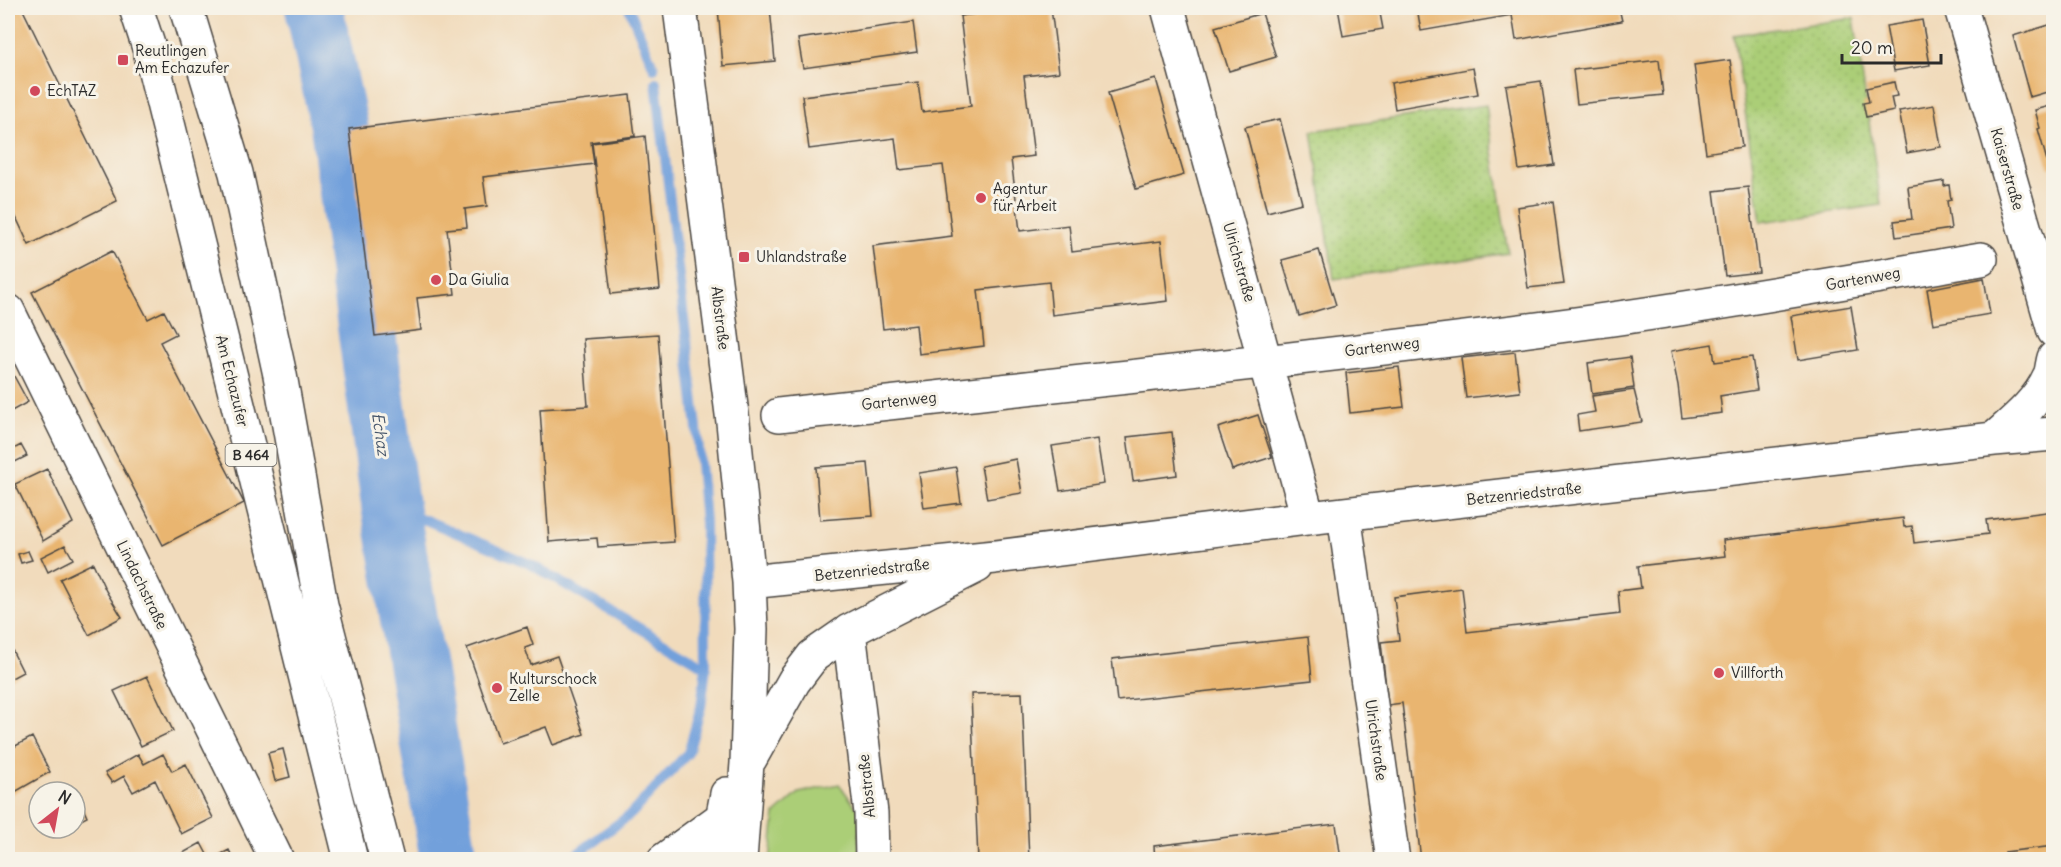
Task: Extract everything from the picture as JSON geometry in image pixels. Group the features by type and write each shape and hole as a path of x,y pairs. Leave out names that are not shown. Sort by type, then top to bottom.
{"street":[{"name":"Am Echazufer","path":"136,8 150,51 351,860"},
{"name":"B 464","path":"186,8 236,173 280,375 321,605 387,860"},
{"name":"Albstraße","path":"680,8 734,422 749,582 751,629 741,860"},
{"name":"Ulrichstraße","path":"1168,8 1308,518"},
{"name":"Kaiserstraße","path":"1961,8 2054,331"},
{"name":"Gartenweg","path":"779,415 1266,361 1671,310 1981,259"},
{"name":"Lindachstraße","path":"8,311 277,860"},
{"path":"1994,439 2022,413 2043,387 2050,376 2054,358"},
{"name":"Betzenriedstraße","path":"749,582 995,557 1308,518 2054,434"},
{"name":"Ulrichstraße","path":"1344,514 1393,860"},
{"name":"Betzenriedstraße","path":"849,631 995,557"},
{"name":"Albstraße","path":"714,860 723,817 751,629"},
{"name":"Albstraße","path":"747,763 794,681 813,656 849,631 871,813 872,860"},
{"path":"664,860 723,817"}],"green space":[{"path":"1854,18 1881,205 1761,222 1734,35"},
{"path":"1486,105 1508,253 1334,279 1312,131"},
{"path":"839,784 859,811 859,859 770,860 775,814 799,793"}],"building":[{"name":"EchTAZ","path":"8,8 22,8 117,201 29,245 8,200 8,187 13,185 8,174"},
{"path":"718,8 770,8 775,61 723,66"},
{"name":"Agentur für Arbeit","path":"1051,8 1059,72 1024,76 1034,156 1011,159 1020,231 1069,225 1072,252 1161,241 1168,301 1052,315 1049,282 978,290 984,346 919,354 916,325 883,329 873,246 952,236 943,165 899,170 895,138 809,149 802,96 918,82 922,112 971,106 960,16 1018,9"},
{"path":"1338,8 1379,8 1383,29 1343,36"},
{"path":"1417,8 1619,8 1622,21 1516,40 1512,15 1421,31"},
{"path":"1262,13 1276,57 1229,71 1215,27"},
{"path":"1922,20 1930,65 1894,71 1886,26"},
{"path":"913,22 917,52 803,68 798,39"},
{"path":"2054,25 2054,90 2030,97 2013,36"},
{"path":"1659,60 1663,95 1577,104 1573,70"},
{"path":"1730,60 1742,147 1706,153 1694,65"},
{"path":"1473,68 1478,94 1395,109 1391,83"},
{"path":"1156,79 1184,175 1136,189 1108,93"},
{"path":"1541,81 1554,165 1519,170 1506,86"},
{"path":"1894,82 1897,96 1891,97 1894,111 1866,117 1863,103 1869,102 1866,88"},
{"path":"630,95 635,136 591,142 594,164 483,177 487,206 465,209 467,227 447,229 455,294 417,298 421,330 375,336 349,129"},
{"path":"1934,105 1941,147 1907,153 1899,111"},
{"path":"2054,105 2054,167 2049,168 2035,110"},
{"path":"1280,119 1302,203 1267,212 1245,127"},
{"path":"645,136 660,289 611,294 592,143"},
{"path":"1944,181 1944,186 1949,185 1951,200 1947,201 1951,229 1896,237 1894,221 1912,219 1908,187"},
{"path":"1748,187 1759,272 1725,276 1714,191"},
{"path":"1553,202 1564,284 1528,288 1517,207"},
{"path":"1319,250 1336,305 1299,316 1282,260"},
{"path":"112,251 148,319 164,311 176,334 160,342 244,503 163,545 32,292"},
{"path":"1984,278 1990,314 1933,324 1927,289"},
{"path":"1851,306 1858,350 1798,360 1791,316"},
{"path":"658,334 674,542 598,547 597,538 549,542 540,409 588,406 583,339"},
{"path":"1712,344 1715,362 1752,357 1757,390 1720,396 1722,413 1682,418 1671,351"},
{"path":"1515,352 1520,392 1466,398 1461,358"},
{"path":"1630,357 1634,388 1592,394 1588,363"},
{"path":"8,365 28,402 8,413"},
{"path":"1399,367 1404,407 1350,413 1346,373"},
{"path":"1634,390 1642,422 1579,431 1577,415 1595,412 1592,396"},
{"path":"1258,415 1272,457 1232,470 1218,428"},
{"path":"1172,432 1177,475 1133,481 1127,437"},
{"path":"1097,439 1104,484 1060,491 1052,446"},
{"path":"21,445 27,456 11,464 8,452"},
{"path":"1016,459 1022,493 987,499 981,466"},
{"path":"868,463 873,516 820,520 816,467"},
{"path":"956,467 961,503 924,508 919,473"},
{"path":"47,469 73,523 43,541 15,484"},
{"name":"Villforth","path":"2054,511 2054,846 2005,852 2006,860 1421,860 1402,703 1388,705 1381,642 1399,640 1394,597 1462,588 1467,632 1620,614 1618,591 1641,588 1638,566 1725,556 1723,540 1903,518 1904,527 1912,526 1914,543 1988,534 1986,520"},
{"path":"65,545 73,559 48,572 41,557"},
{"path":"28,551 32,560 21,563 18,554"},
{"path":"93,563 122,617 89,635 60,579"},
{"path":"527,627 533,645 525,648 531,665 557,656 584,734 553,745 546,727 500,743 467,648"},
{"path":"1308,637 1312,680 1117,701 1112,659"},
{"path":"8,642 23,672 8,680"},
{"path":"147,676 173,731 141,746 114,691"},
{"path":"1022,693 1029,860 978,860 971,694"},
{"path":"32,737 50,772 36,780 27,780 27,785 8,796 8,750"},
{"path":"283,749 290,777 275,781 268,753"},
{"path":"138,754 144,764 163,754 172,771 186,764 213,818 181,834 155,780 133,792 124,776 112,783 105,773"},
{"path":"1336,824 1341,860 1155,860 1154,846"},
{"path":"201,843 210,860 175,860 174,858"},
{"path":"229,850 234,860 210,860"}],"waterway":[{"name":"Echaz","path":"314,8 339,125 390,505 449,860"},
{"path":"629,8 654,68"},
{"path":"569,860 631,814 688,753 701,707 706,667 705,522 697,428 656,82"},
{"path":"390,505 530,564 706,667"}],"place":[{"name":"Reutlingen Am Echazufer","path":"123,60"},
{"name":"EchTAZ","path":"35,91"},
{"name":"Agentur für Arbeit","path":"981,198"},
{"name":"Uhlandstraße","path":"744,257"},
{"name":"Da Giulia","path":"436,280"},
{"name":"Villforth","path":"1719,673"},
{"name":"Kulturschock Zelle","path":"497,688"}]}
